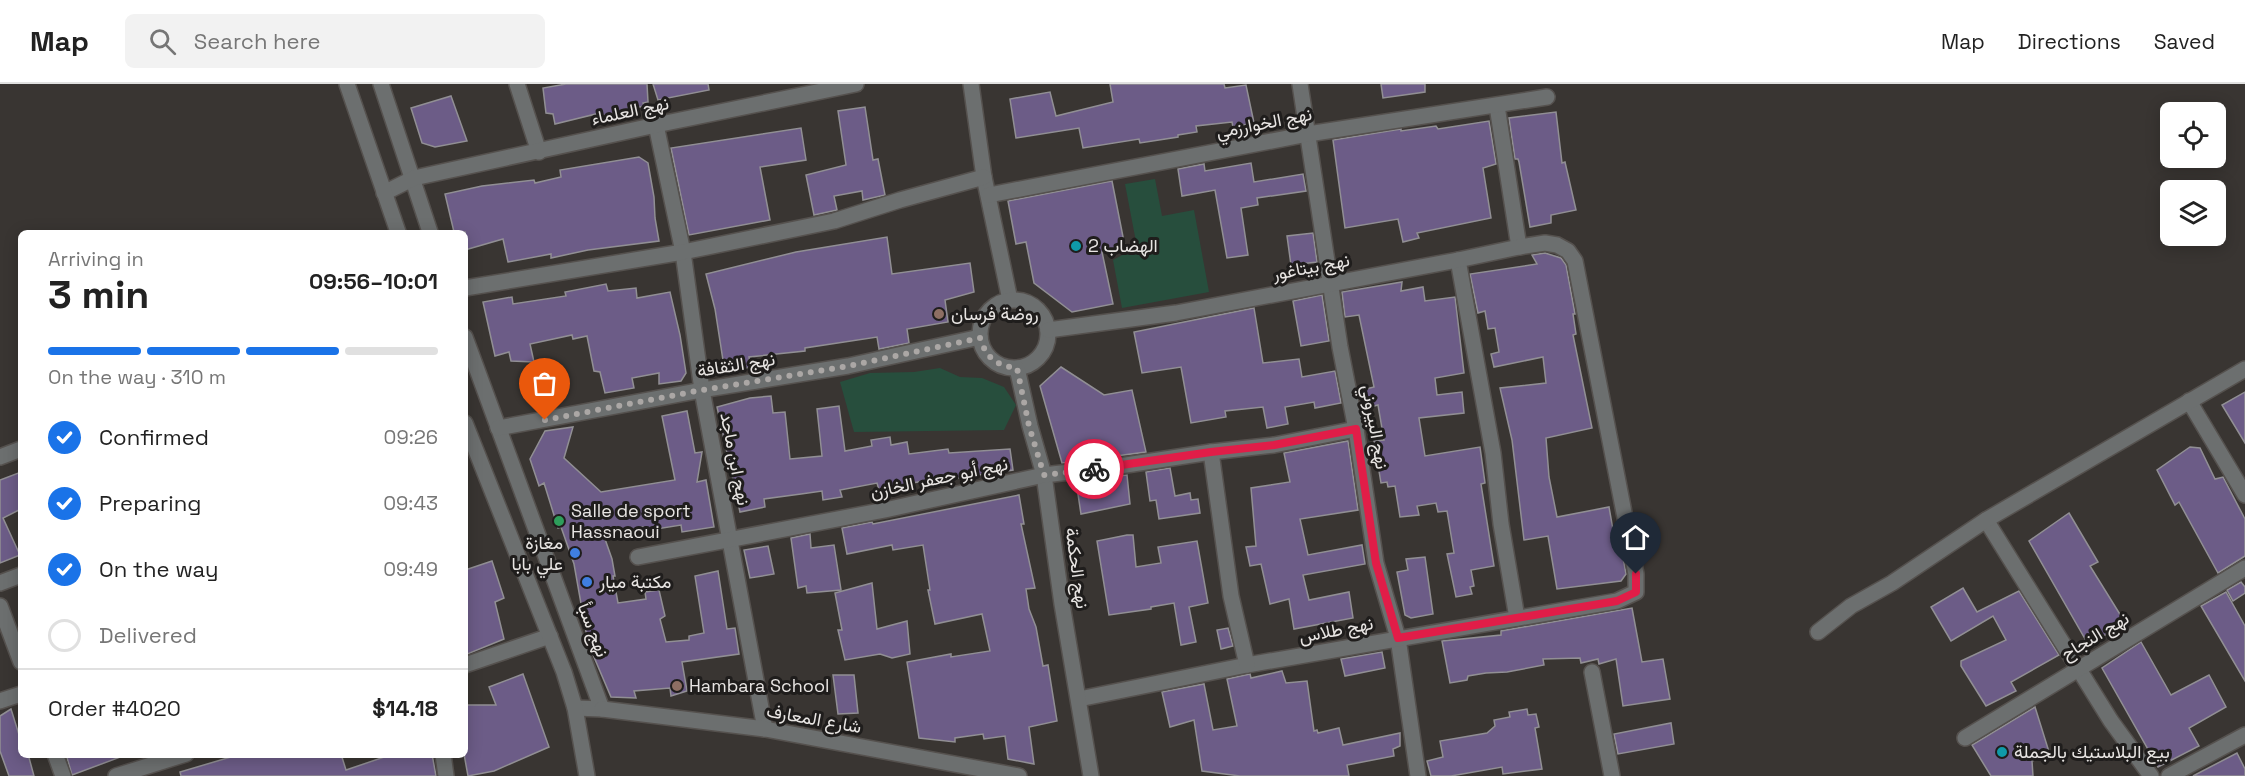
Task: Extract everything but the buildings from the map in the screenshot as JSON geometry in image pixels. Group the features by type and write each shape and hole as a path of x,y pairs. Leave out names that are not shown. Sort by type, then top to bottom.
{"street":[{"path":"347,84 397,230"},
{"path":"381,84 429,230"},
{"path":"518,84 539,152"},
{"name":"نهج العلماء","path":"384,193 414,178 856,84"},
{"path":"971,84 984,177 1010,300"},
{"name":"نهج البيروني","path":"1300,84 1376,563 1398,638 1418,776"},
{"name":"نهج الخوارزمي","path":"989,195 1308,134 1547,97"},
{"path":"1497,106 1519,247"},
{"name":"نهج ابن ماجد","path":"656,125 683,252 702,390 765,729"},
{"path":"468,288 683,252 834,221 984,177"},
{"name":"نهج بيتاغور","path":"1048,330 1176,313 1519,247 1545,243 1557,244 1568,251 1575,261 1636,574 1636,592"},
{"path":"1458,260 1493,453 1501,524 1517,618"},
{"path":"1010,300 1023,301 1035,308 1044,318 1048,330 1047,344 1040,355 1030,364 1017,368 1004,366 992,360 984,350 980,338 981,324 987,312 998,304 1010,300"},
{"name":"نهج الثقافة","path":"498,428 702,390 848,366 980,338"},
{"name":"نهج سبأ","path":"468,345 602,709"},
{"name":"نهج الحكمة","path":"1017,368 1029,426 1044,475 1062,604 1091,776"},
{"path":"1818,632 1851,606 1893,583 1986,520 2245,369"},
{"path":"2189,401 2245,495"},
{"name":"نهج أبو جعفر الخازن","path":"638,557 885,510 1044,475 1274,445 1356,429"},
{"path":"468,431 550,636 575,708 587,776"},
{"path":"0,457 18,450"},
{"path":"1211,452 1231,596 1247,665"},
{"path":"1986,520 2125,743 2151,776"},
{"name":"نهج النجاح","path":"1965,738 2245,568"},
{"path":"0,583 18,576"},
{"name":"نهج طلاس","path":"1079,699 1247,665 1617,601 1636,592"},
{"path":"0,606 18,654"},
{"path":"468,664 550,636"},
{"path":"1592,672 1612,776"},
{"path":"0,701 18,695"},
{"path":"575,708 602,709"},
{"name":"شارع المعارف","path":"602,709 765,729 1018,776"},
{"path":"2169,776 2245,735"},
{"path":"56,758 63,776"},
{"path":"116,776 173,758"},
{"path":"444,758 446,776"}],"green space":[{"path":"1155,179 1162,216 1194,210 1209,292 1122,308 1113,260 1137,247 1125,184"},
{"path":"940,368 960,377 982,378 1004,387 1016,405 1004,430 854,432 840,382 870,373 914,372"}],"way so far":[{"path":"545,420 702,390 848,366 980,338 984,350 992,360 1004,366 1017,368 1029,426 1044,475 1094,469"}],"place":[{"name":"الهضاب 2","path":"1076,246"},
{"name":"روضة فرسان","path":"939,314"},
{"name":"Salle de sport Hassnaoui","path":"559,521"},
{"name":"مغازة علي بابا","path":"575,553"},
{"name":"مكتبة ميار","path":"587,582"},
{"name":"Hambara School","path":"677,686"},
{"name":"بيع البلاستيك بالجملة","path":"2002,752"}],"route":[{"path":"1094,469 1274,445 1356,429 1376,563 1398,638 1617,601 1636,592 1636,574"}]}
